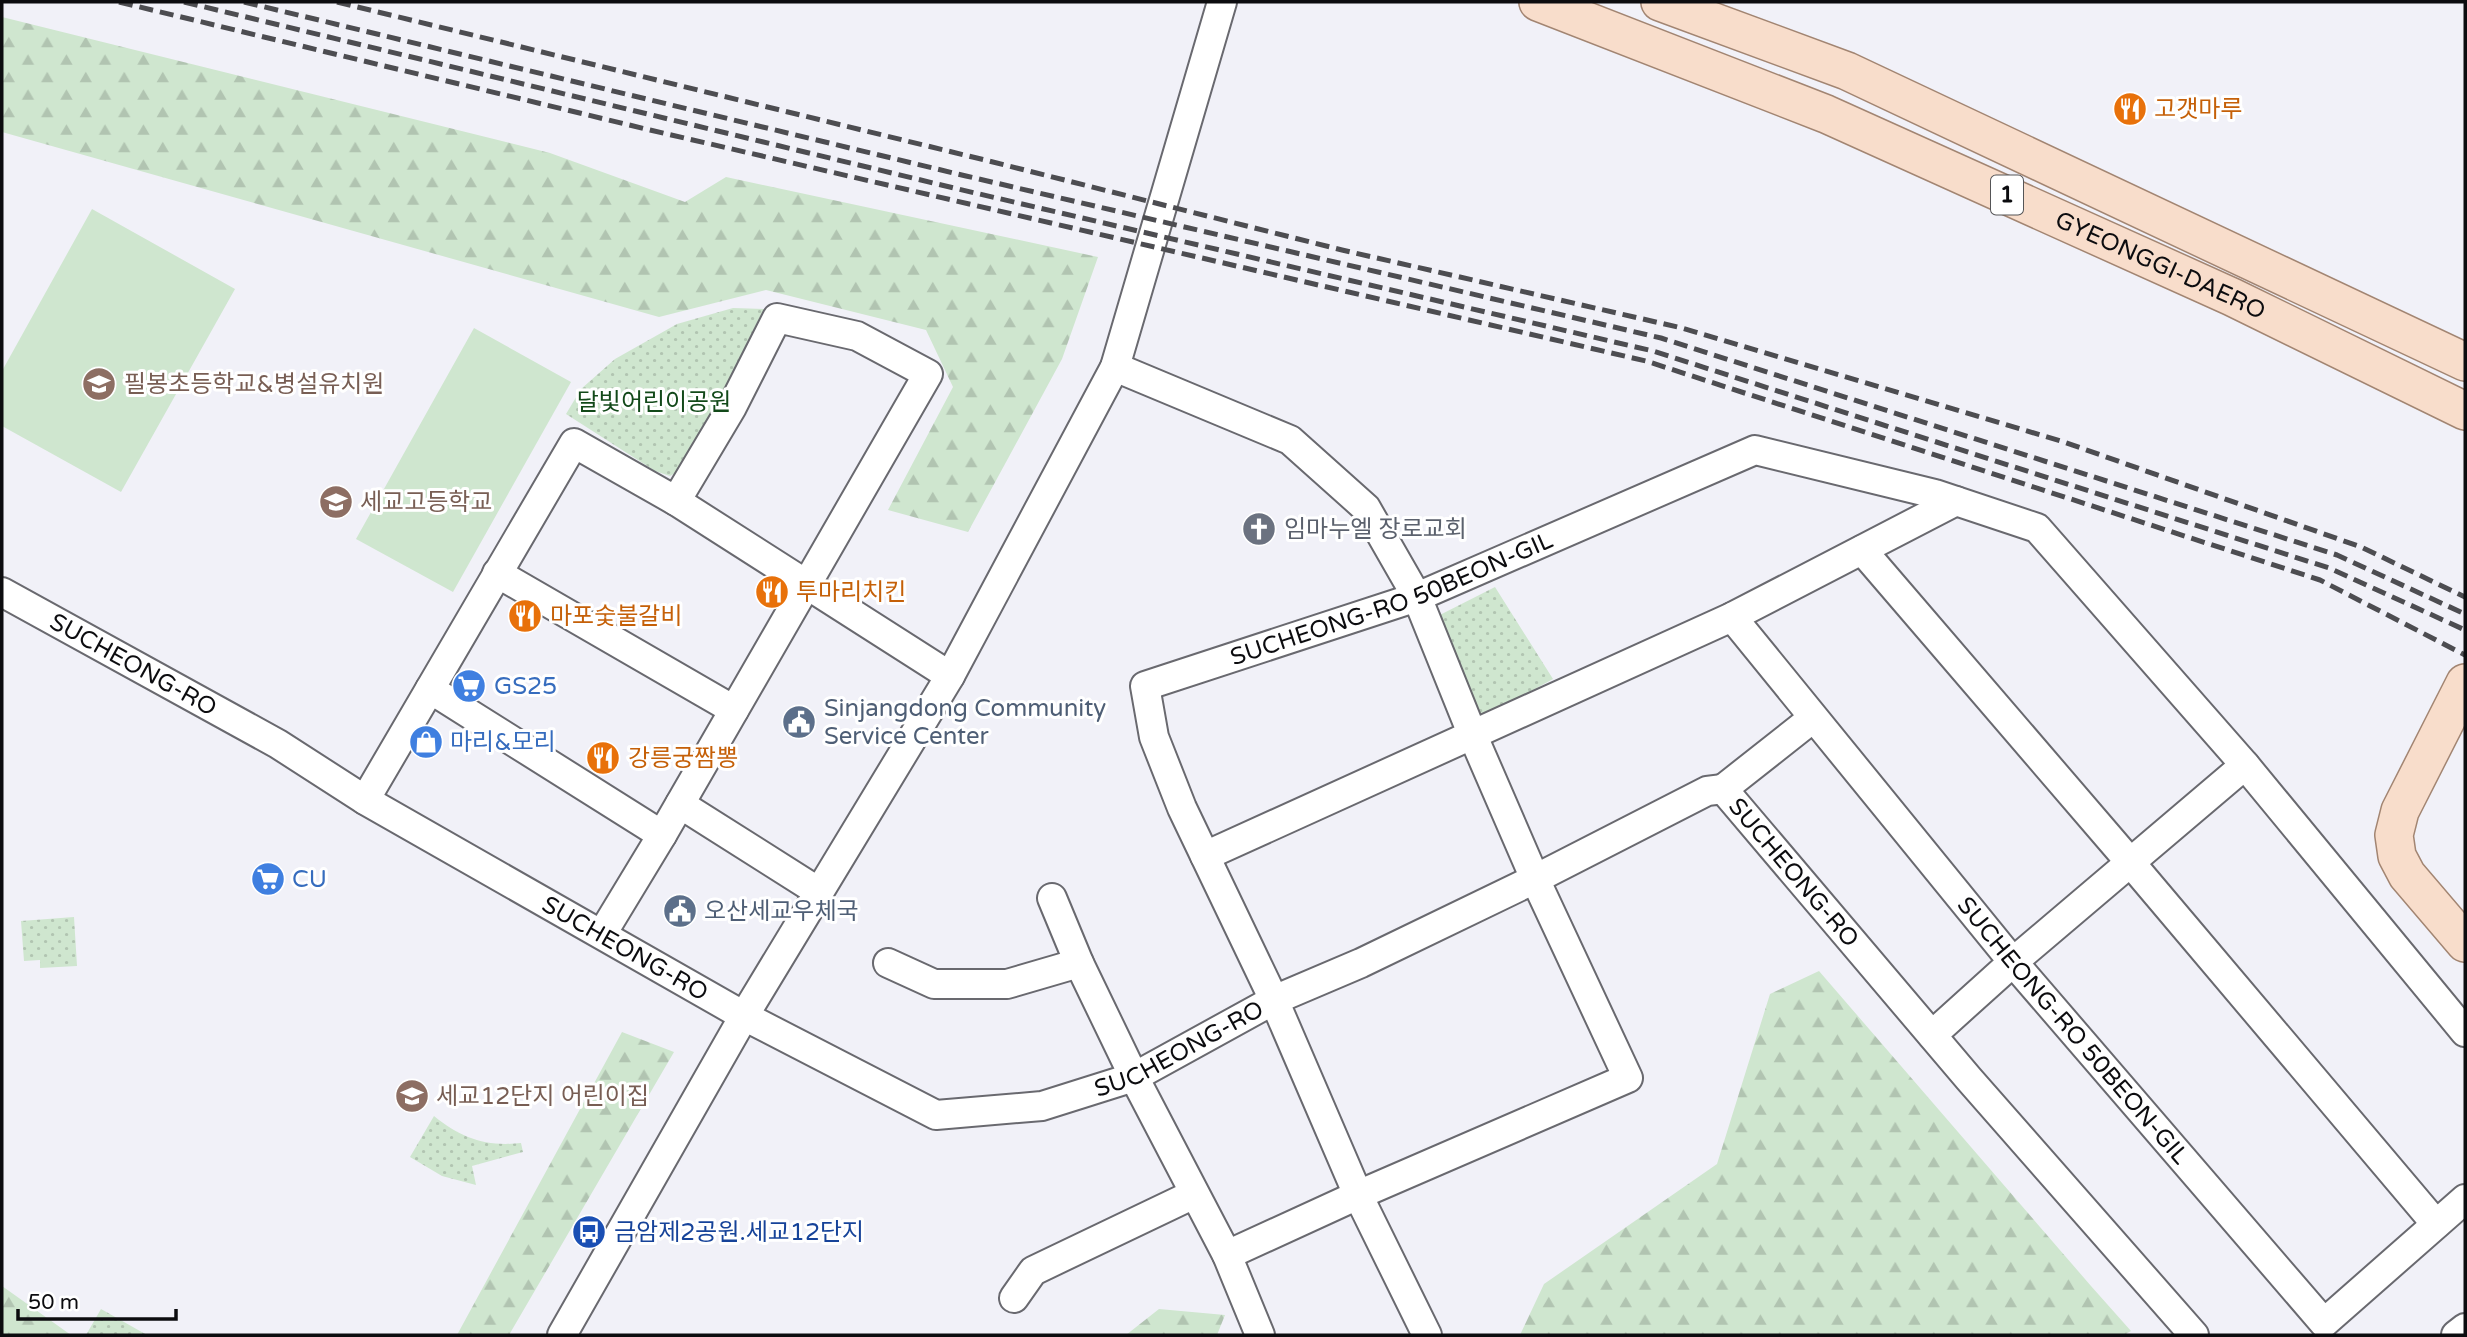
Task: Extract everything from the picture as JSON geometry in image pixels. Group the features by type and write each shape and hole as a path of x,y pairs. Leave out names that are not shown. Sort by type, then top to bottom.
{"main road":[{"name":"GYEONGGI-DAERO","path":"1538,2 1826,114 2232,297 2465,411"},
{"name":"GYEONGGI-DAERO","path":"1660,2 1847,71 2465,362"},
{"path":"2465,682 2400,811 2394,835 2396,856 2407,875 2465,943"}],"street":[{"path":"562,1335 744,1016 950,676 1115,368 1222,2"},
{"path":"602,934 928,374 857,336 777,318 732,407 676,500"},
{"path":"1115,368 1290,440 1366,509 1417,597 1535,879 1629,1077 1227,1255"},
{"path":"365,800 574,443 676,500 950,676"},
{"name":"SUCHEONG-RO 50BEON-GIL","path":"1427,1335 1358,1195 1273,1000 1182,808 1154,737 1145,686 1417,597 1755,450 1935,494 2037,528 2245,765 2465,1032"},
{"path":"1205,856 1732,617 1956,501"},
{"path":"1862,550 2436,1224"},
{"path":"497,573 734,709"},
{"name":"SUCHEONG-RO","path":"2,592 278,744 365,800 744,1016 936,1115 1042,1106 1134,1077 1273,1000 1361,963 1535,879 1707,791 1723,789 1932,1035 2194,1335"},
{"name":"SUCHEONG-RO 50BEON-GIL","path":"1732,617 2013,962 2324,1323 2465,1199"},
{"path":"430,690 662,835"},
{"path":"1723,789 1813,718"},
{"path":"1932,1035 2013,962 2245,765"},
{"path":"680,804 820,892"},
{"path":"1052,898 1079,963 1134,1077 1227,1255 1260,1335"},
{"path":"888,963 934,984 1007,984 1079,963"},
{"path":"1014,1298 1032,1272 1194,1194"},
{"path":"2456,1335 2465,1328"}],"green space":[{"path":"2,17 550,153 685,202 726,177 1098,257 1062,359 968,532 888,510 953,387 926,330 766,290 659,317 2,132"},
{"path":"92,209 235,289 121,492 2,426 2,371"},
{"name":"달빛어린이공원","path":"733,308 764,309 684,468 670,476 655,471 566,414 581,389 615,359 677,324"},
{"path":"474,328 571,382 453,592 356,539"},
{"path":"1495,587 1553,679 1471,724 1426,622"},
{"path":"74,917 77,966 40,968 40,960 24,961 21,921"},
{"path":"1819,971 2131,1331 2124,1335 1520,1335 1544,1284 1717,1164 1770,994"},
{"path":"622,1032 674,1052 509,1335 457,1335"},
{"path":"434,1116 454,1130 474,1139 496,1144 521,1143 523,1152 472,1166 476,1185 442,1176 410,1157"},
{"path":"2,1286 71,1335 2,1335"},
{"path":"101,1309 147,1335 86,1335"},
{"path":"1159,1309 1225,1315 1217,1335 1126,1335"}],"railway":[{"path":"119,2 650,130 1646,361 2320,580 2465,655"},
{"path":"184,2 958,189 1653,351 2329,568 2465,630"},
{"path":"244,2 966,176 1661,338 2337,555 2465,614"},
{"path":"337,2 1342,250 1682,328 2064,442 2361,547 2465,597"}],"place":[{"name":"고갯마루","path":"2130,109"},
{"name":"필봉초등학교&병설유치원","path":"99,384"},
{"name":"세교고등학교","path":"336,502"},
{"name":"임마누엘 장로교회","path":"1259,529"},
{"name":"투마리치킨","path":"772,592"},
{"name":"마포숯불갈비","path":"525,616"},
{"name":"GS25","path":"469,686"},
{"name":"Sinjangdong Community Service Center","path":"799,722"},
{"name":"마리&모리","path":"426,742"},
{"name":"강릉궁짬뽕","path":"603,758"},
{"name":"CU","path":"268,879"},
{"name":"오산세교우체국","path":"680,911"},
{"name":"세교12단지 어린이집","path":"412,1096"},
{"name":"금암제2공원.세교12단지","path":"589,1232"}]}
